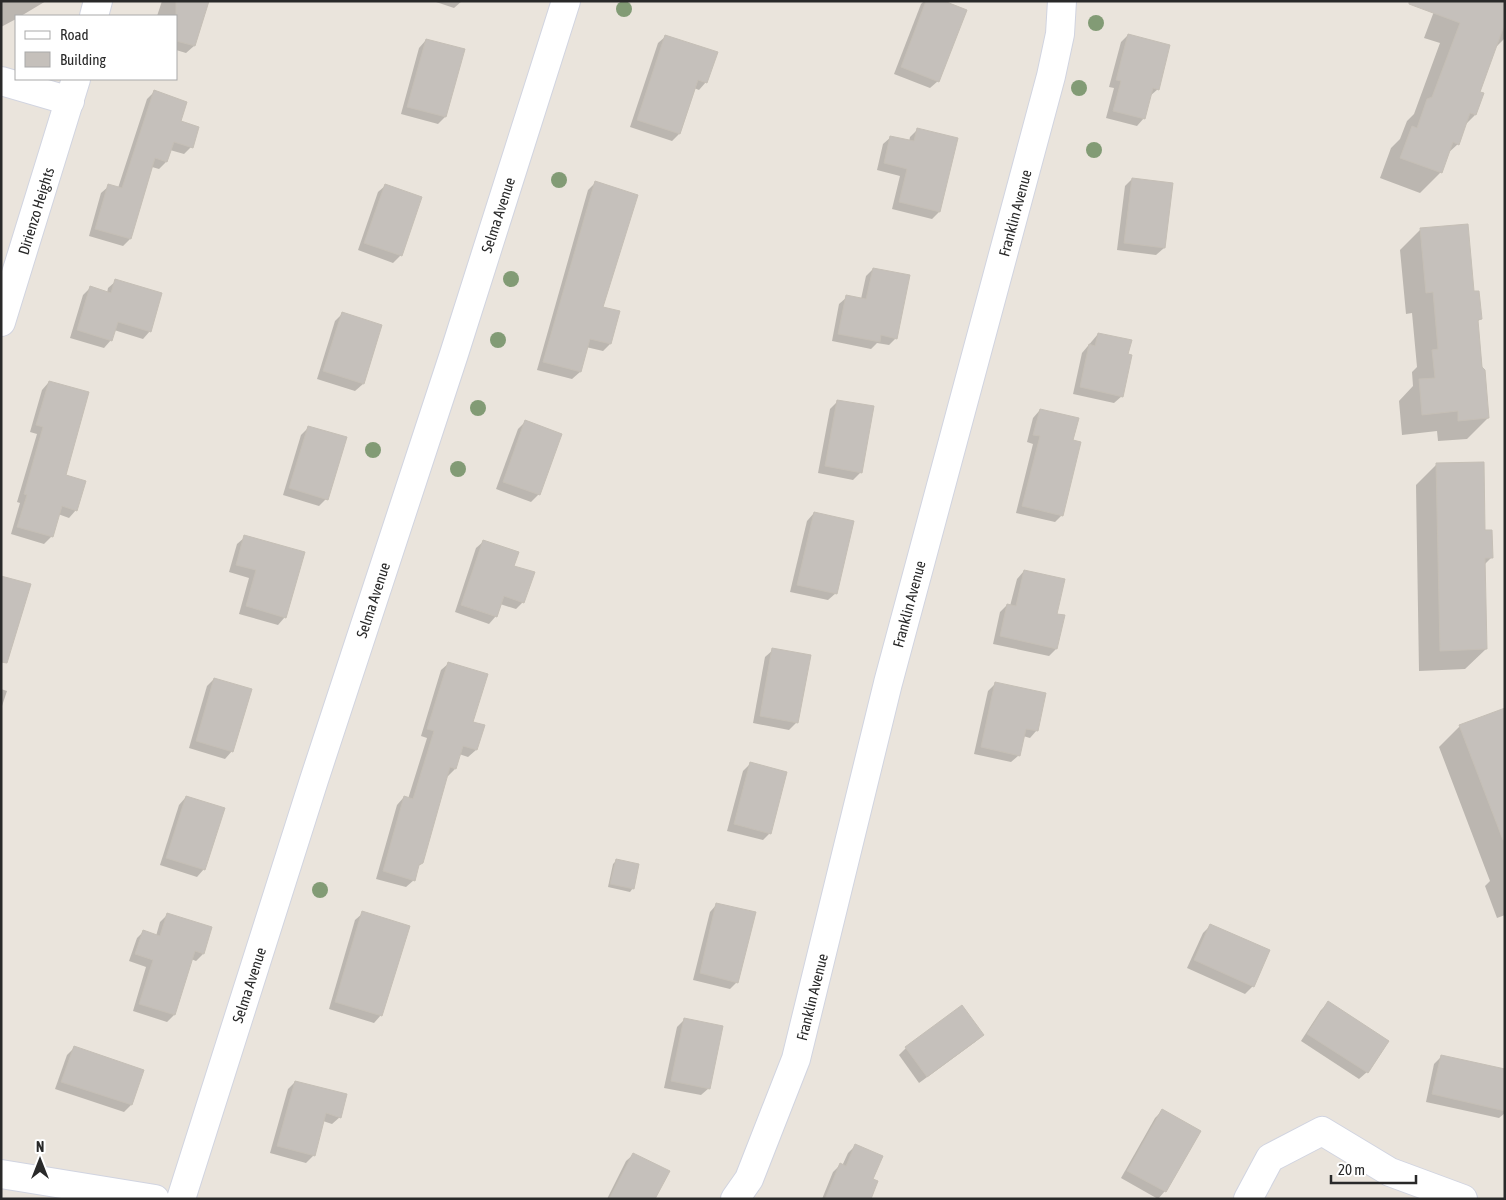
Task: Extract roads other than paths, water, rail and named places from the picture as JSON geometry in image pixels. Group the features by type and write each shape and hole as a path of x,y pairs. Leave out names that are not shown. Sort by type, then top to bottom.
{"street":[{"path":"94,15 98,1"},
{"name":"Selma Avenue","path":"181,1199 566,1"},
{"name":"Franklin Avenue","path":"735,1199 749,1179 796,1059 888,683 1051,76 1060,34 1062,1"},
{"name":"Dirienzo Heights","path":"1,82 73,90 1,322"},
{"path":"1248,1199 1270,1158 1322,1131 1390,1172 1463,1199"},
{"path":"1,1174 155,1199"}]}
